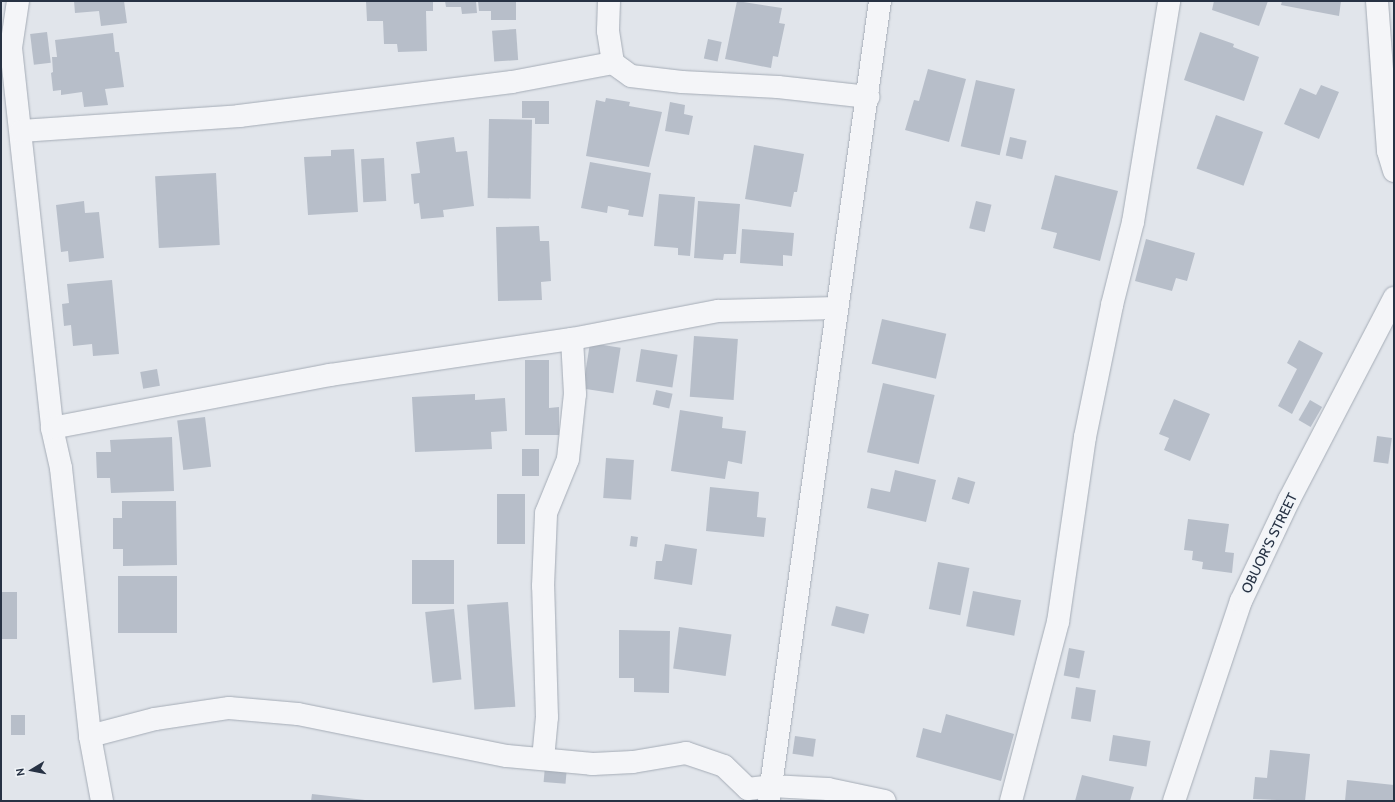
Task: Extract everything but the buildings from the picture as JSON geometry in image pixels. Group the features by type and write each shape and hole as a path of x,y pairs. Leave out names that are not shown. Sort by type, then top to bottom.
{"street":[{"path":"18,1 11,48 52,428 61,468 90,736 102,801"},
{"path":"609,1 608,31 613,63 631,76 682,82 778,87 868,97"},
{"path":"770,794 837,308 868,97 880,1"},
{"path":"1011,801 1058,622 1086,437 1112,305 1133,222 1170,1"},
{"path":"1377,1 1388,151 1394,171"},
{"path":"21,131 239,116 512,82 613,63"},
{"name":"OBUOR’S STREET","path":"1174,801 1241,601 1288,500 1394,298"},
{"path":"52,428 330,375 572,339 718,311 837,308"},
{"path":"543,760 547,717 544,586 546,513 568,459 575,394 572,339"},
{"path":"90,736 155,719 229,708 298,714 507,756 543,760 593,764 633,762 686,753 724,766 748,789 770,794 828,789 885,801"}]}
